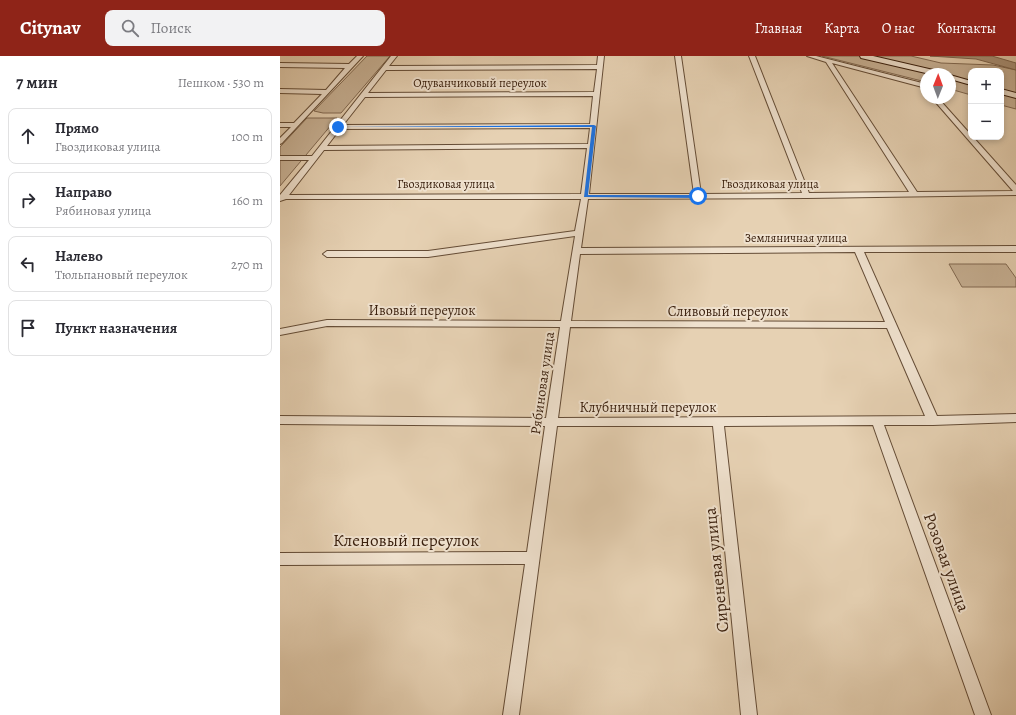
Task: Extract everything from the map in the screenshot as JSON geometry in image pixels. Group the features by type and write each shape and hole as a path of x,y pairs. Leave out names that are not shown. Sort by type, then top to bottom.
{"street":[{"path":"280,142 349,66 360,56"},
{"path":"282,198 394,56"},
{"path":"678,56 698,196"},
{"path":"752,56 807,196"},
{"path":"810,56 920,84"},
{"path":"864,56 920,69"},
{"path":"384,68 601,61"},
{"name":"Рябиновая улица","path":"511,715 578,233 585,196 601,61"},
{"path":"828,61 914,195"},
{"path":"280,65 349,66"},
{"path":"956,79 968,82"},
{"path":"280,91 327,92"},
{"path":"1004,92 1016,96"},
{"name":"Одуванчиковый переулок","path":"363,95 597,94"},
{"path":"940,104 1016,190"},
{"path":"280,125 296,125"},
{"path":"338,127 594,126"},
{"path":"322,148 591,146"},
{"path":"280,158 314,158"},
{"name":"Гвоздиковая улица","path":"282,198 807,196 1016,193"},
{"path":"327,254 428,254 578,233"},
{"path":"858,249 933,421"},
{"name":"Земляничная улица","path":"576,251 1016,249"},
{"name":"Ивовый переулок","path":"280,332 327,323 565,325"},
{"name":"Сливовый переулок","path":"565,325 890,325"},
{"name":"Клубничный переулок","path":"280,420 552,422 933,421 1016,418"},
{"name":"Сиреневая улица","path":"718,421 749,715"},
{"name":"Розовая улица","path":"877,421 983,715"},
{"name":"Кленовый переулок","path":"280,559 533,558"}],"shaded area":[{"path":"367,56 390,56 341,113 323,113 314,111"},
{"path":"822,56 911,56 941,63 993,65 1016,70 1016,109 1004,106 1004,68 968,68 968,94 956,91 956,68 920,68 920,80"},
{"path":"930,56 992,56 1016,63 1016,70 976,59"},
{"path":"307,118 337,118 280,186 280,147"},
{"path":"949,264 1006,264 1016,278 1016,287 962,287"}],"route":[{"path":"338,127 594,126 585,196 698,196"}]}
